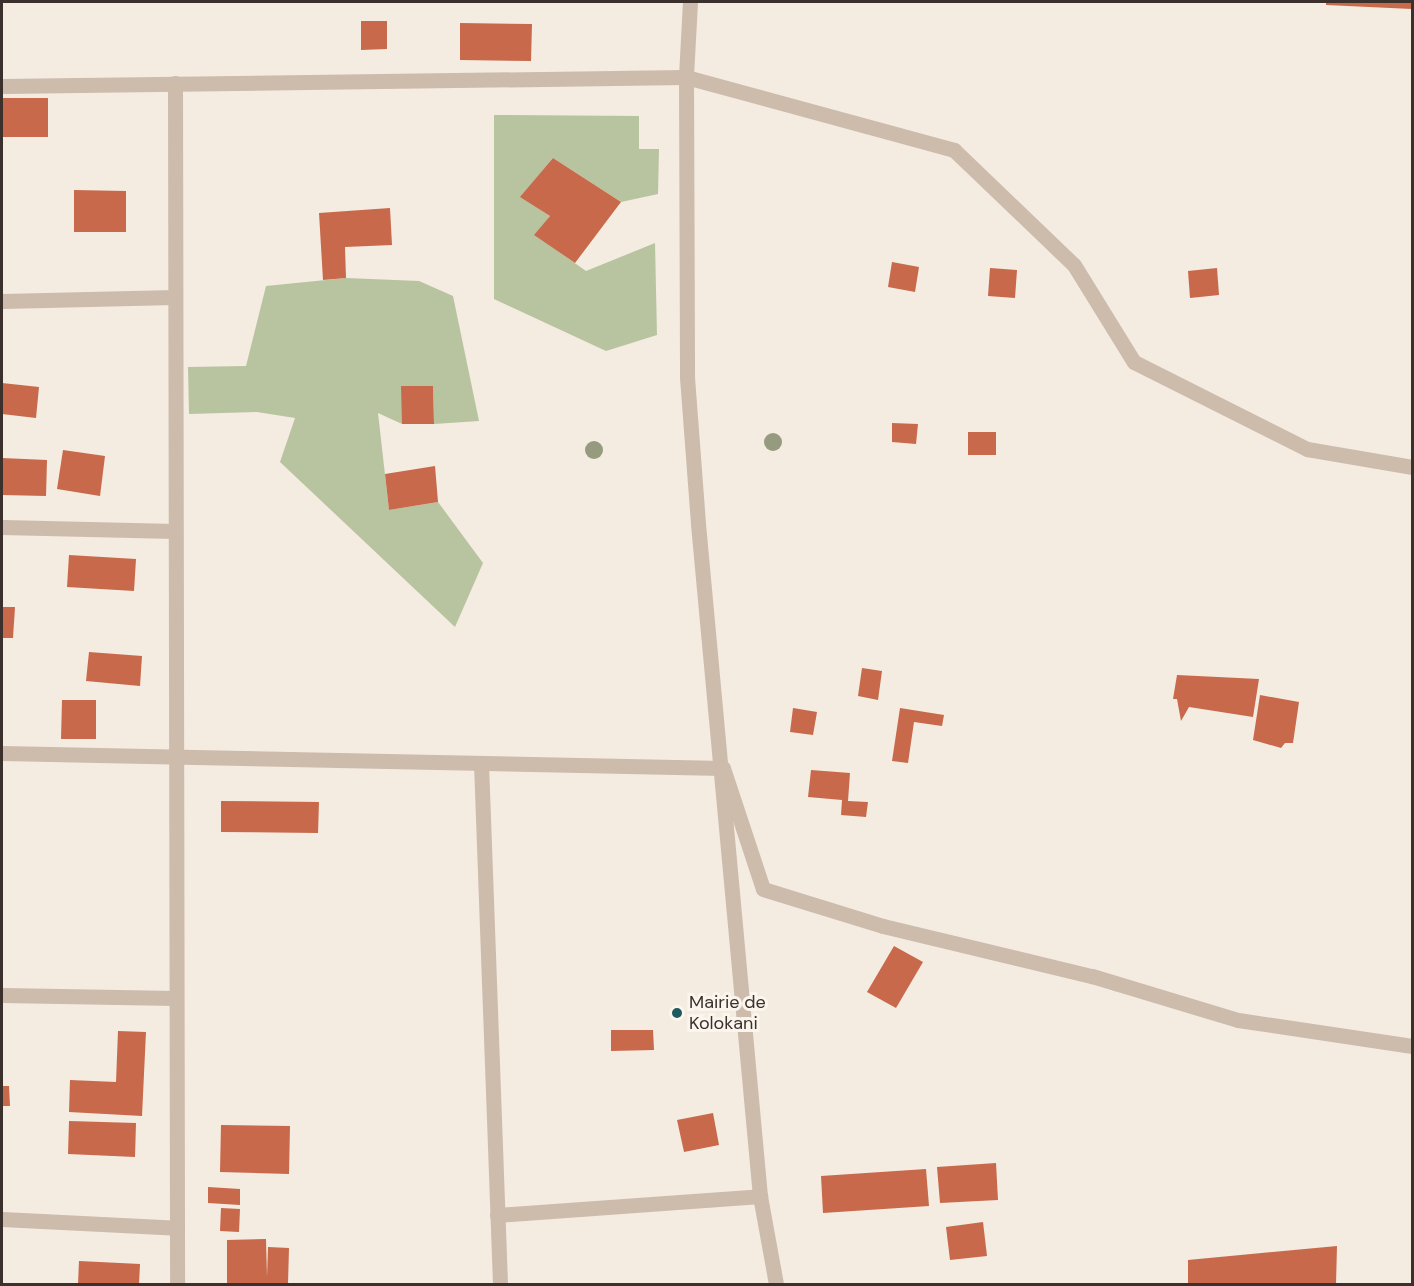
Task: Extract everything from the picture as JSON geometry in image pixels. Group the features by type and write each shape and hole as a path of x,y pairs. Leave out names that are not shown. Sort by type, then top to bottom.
{"street":[{"path":"690,2 686,76 687,377 698,524 723,768 760,1196 776,1284"},
{"path":"2,86 686,76 954,150 1074,265 1134,362 1307,449 1413,467"},
{"path":"175,83 177,1284"},
{"path":"2,301 175,297"},
{"path":"2,527 175,531"},
{"path":"2,753 723,768"},
{"path":"481,763 500,1284"},
{"path":"723,768 763,889 883,926 1092,976 1238,1020 1413,1046"},
{"path":"2,995 176,998"},
{"path":"497,1215 760,1196"},
{"path":"2,1219 177,1228"}],"green space":[{"path":"494,115 639,116 639,149 659,149 658,194 621,202 553,158 521,197 550,216 535,235 586,271 655,243 657,335 606,351 494,299"},
{"path":"346,278 419,281 453,296 479,421 434,424 433,386 402,386 402,424 378,413 389,510 438,502 483,563 455,627 280,462 295,418 257,412 189,414 188,367 246,366 266,286"}],"building":[{"path":"1326,2 1412,2 1412,9 1326,5"},
{"path":"361,21 387,21 387,49 361,50"},
{"path":"460,23 532,24 531,61 460,60"},
{"path":"2,98 48,98 48,137 2,137"},
{"path":"553,158 621,202 575,263 534,235 550,216 520,197"},
{"path":"74,190 126,191 126,232 74,232"},
{"path":"390,208 392,245 345,247 346,278 323,280 319,213"},
{"path":"892,262 919,267 915,292 888,287"},
{"path":"990,268 1017,270 1015,298 988,296"},
{"path":"1217,268 1219,295 1190,298 1188,271"},
{"path":"2,383 39,387 36,418 2,414"},
{"path":"401,386 433,386 434,424 402,424"},
{"path":"892,423 918,424 916,444 892,442"},
{"path":"968,432 996,432 996,455 968,455"},
{"path":"63,450 105,456 100,496 57,489"},
{"path":"2,458 47,460 46,496 2,495"},
{"path":"435,466 438,502 389,510 385,474"},
{"path":"69,555 136,559 134,591 67,587"},
{"path":"2,607 15,607 13,638 2,638"},
{"path":"89,652 142,656 140,686 86,681"},
{"path":"862,668 882,671 878,700 858,696"},
{"path":"1177,675 1259,679 1253,717 1189,707 1181,721 1177,699 1173,699"},
{"path":"1260,695 1299,702 1293,743 1285,743 1281,748 1253,740"},
{"path":"62,700 96,700 96,739 61,739"},
{"path":"793,708 817,712 813,735 790,732"},
{"path":"900,708 944,715 942,726 914,722 908,763 892,761"},
{"path":"811,770 850,773 848,801 868,802 866,817 841,815 842,800 808,797"},
{"path":"221,801 319,802 318,833 221,832"},
{"path":"894,946 923,962 896,1008 867,992"},
{"path":"611,1030 653,1030 654,1050 611,1051"},
{"path":"118,1031 146,1032 142,1116 69,1112 70,1080 116,1082"},
{"path":"2,1086 9,1086 10,1106 2,1106"},
{"path":"713,1113 719,1145 684,1152 677,1120"},
{"path":"69,1121 136,1123 135,1157 68,1154"},
{"path":"221,1125 290,1126 289,1174 220,1172"},
{"path":"996,1163 998,1200 940,1203 937,1167"},
{"path":"926,1169 929,1206 823,1213 821,1176"},
{"path":"208,1187 240,1189 240,1205 208,1203"},
{"path":"221,1208 240,1209 239,1232 220,1231"},
{"path":"983,1222 987,1256 950,1260 946,1227"},
{"path":"266,1239 267,1277 268,1247 289,1248 288,1284 227,1284 227,1240"},
{"path":"1337,1246 1336,1284 1188,1284 1188,1260"},
{"path":"79,1261 140,1264 139,1284 78,1284"}],"place":[{"name":"Mairie de Kolokani","path":"677,1013"}]}
